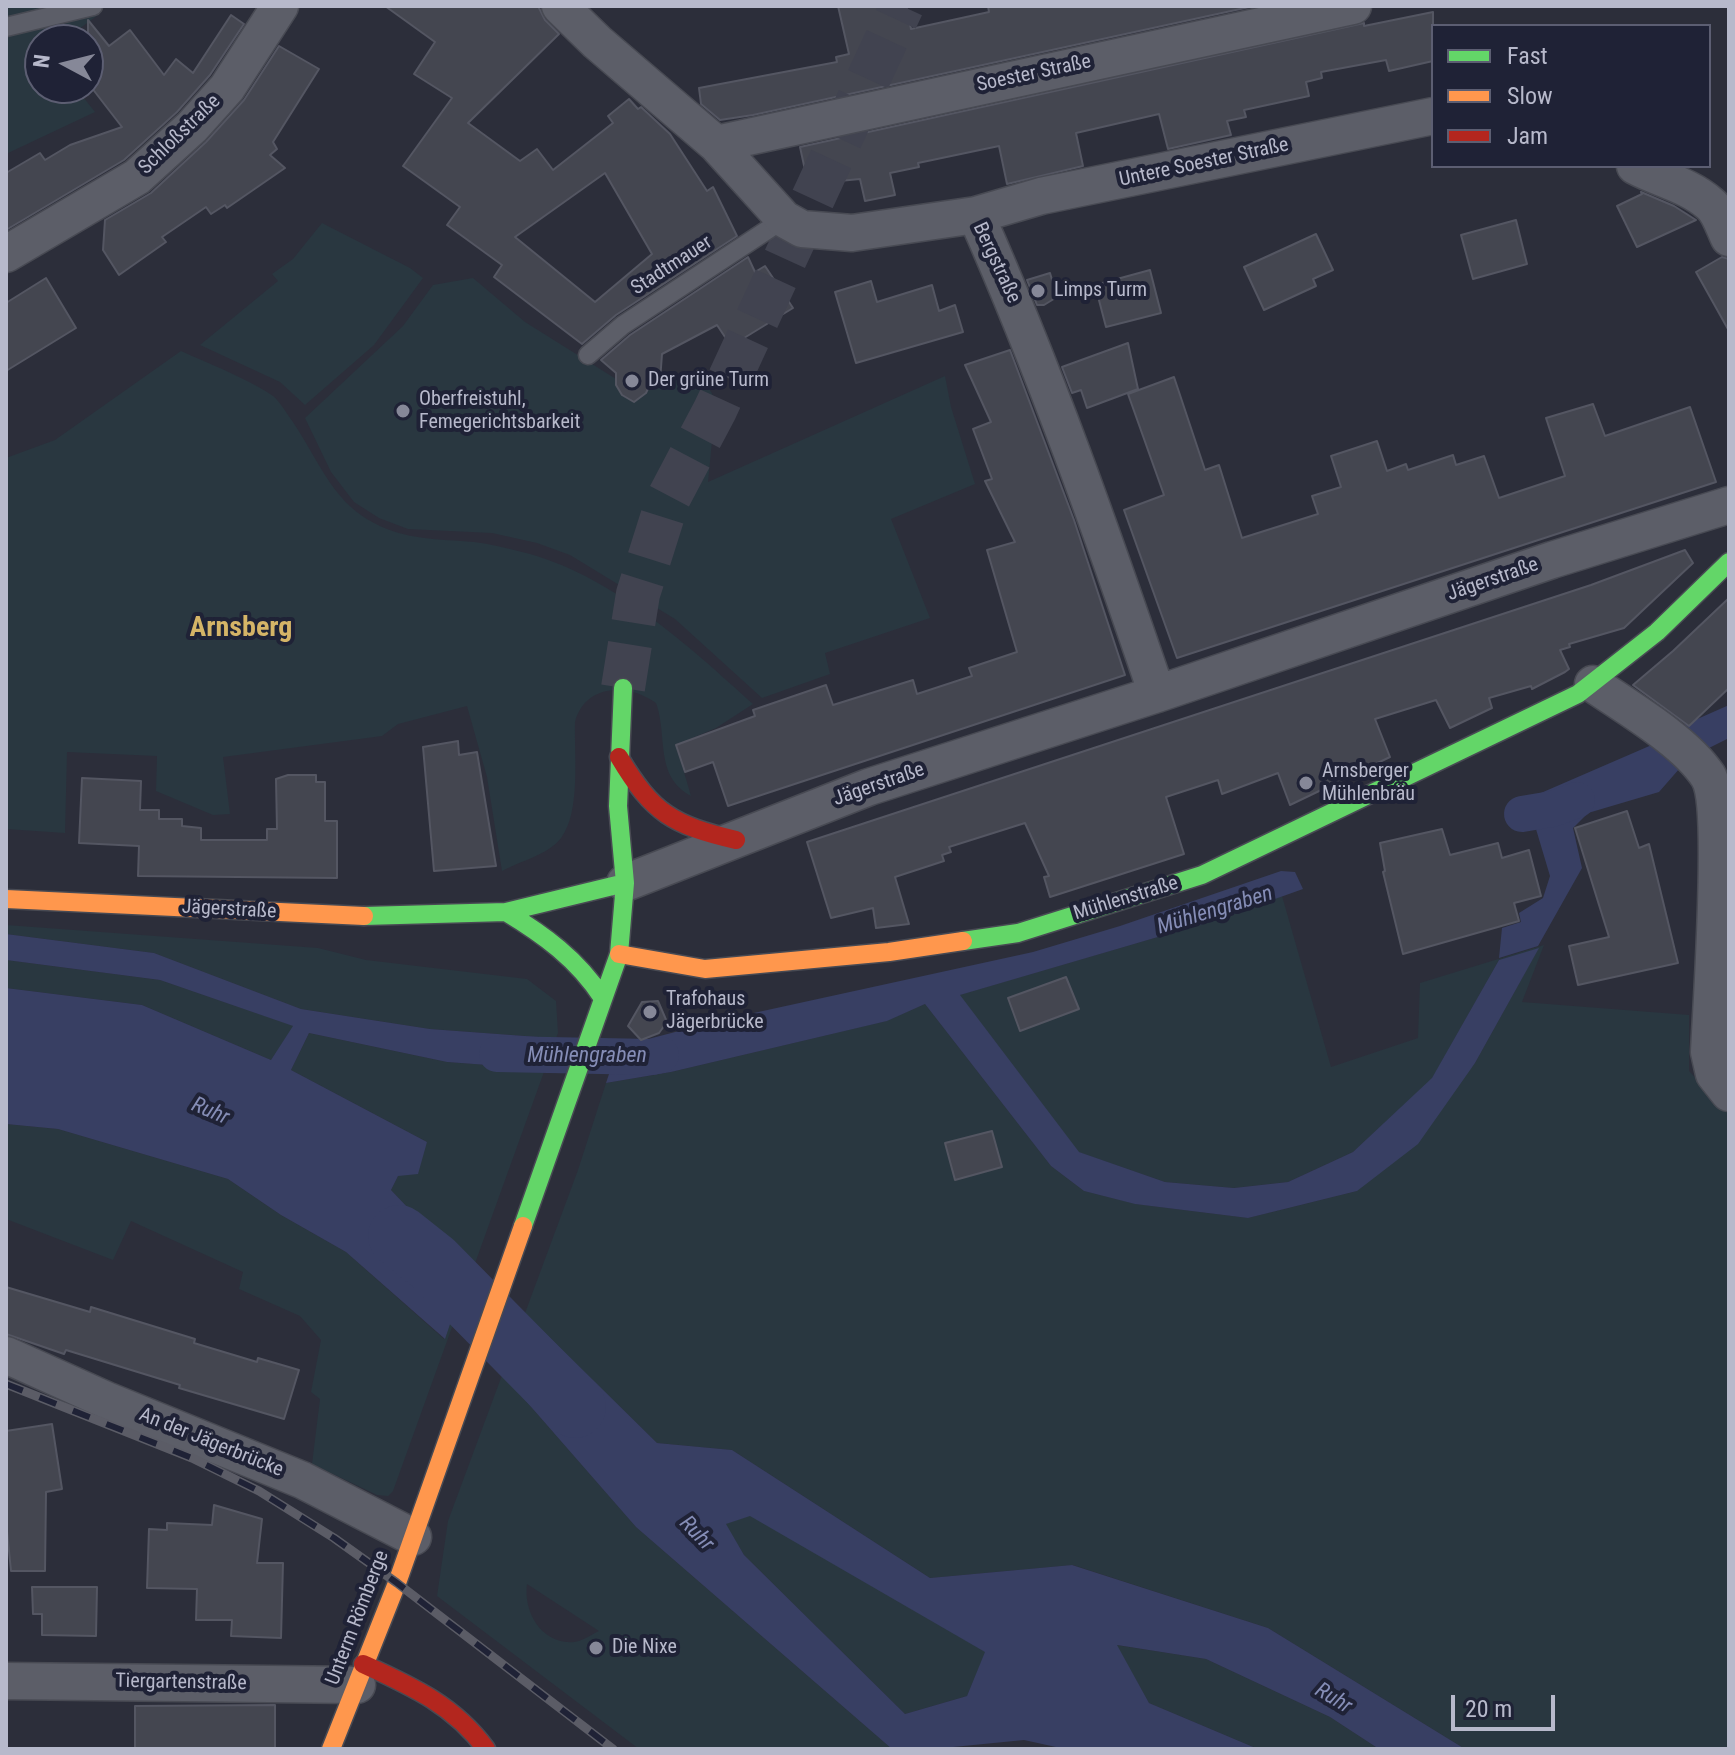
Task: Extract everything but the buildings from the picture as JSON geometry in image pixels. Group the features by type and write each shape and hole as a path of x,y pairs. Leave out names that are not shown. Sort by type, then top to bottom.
{"main road":[{"name":"Mühlenstraße","path":"619,954 705,969 889,952 1018,933 1202,875 1559,704 1593,684 1617,667 1707,586 1729,562"},
{"name":"Unterm Römberge","path":"331,1749 413,1537 619,954 625,883 618,806 623,688"},
{"path":"619,757 638,791 665,816 692,830 736,840"},
{"name":"Jägerstraße","path":"6,899 383,917 506,912 625,883"},
{"path":"506,912 563,951 591,978 602,997"},
{"path":"360,1674 448,1706 472,1728 486,1749"}],"street":[{"name":"Schloßstraße","path":"6,254 137,177 156,161 227,88 280,6"},
{"path":"560,6 716,144 784,219"},
{"name":"Soester Straße","path":"716,144 1353,6"},
{"name":"Untere Soester Straße","path":"976,215 1041,196 1431,116"},
{"path":"1638,168 1652,176 1664,177 1720,198 1729,238"},
{"name":"Bergstraße","path":"784,219 802,229 852,233 976,215 1016,305 1093,504 1157,694"},
{"name":"Jägerstraße","path":"625,883 869,787 1157,694 1538,565 1729,505"},
{"path":"1593,684 1656,727 1700,766 1710,779 1716,854 1709,1052 1714,1074 1729,1093"},
{"name":"An der Jägerbrücke","path":"6,1355 106,1400 302,1480 413,1537"},
{"name":"Tiergartenstraße","path":"6,1681 360,1674"}],"lane":[{"path":"6,27 93,6"},
{"name":"Stadtmauer","path":"588,355 623,325 784,219"}],"shaded area":[{"path":"6,6 100,6 98,15 86,24 24,24 24,104 89,104 95,112 6,154"},
{"path":"322,223 410,268 423,278 374,345 305,405 280,382 200,345 278,281 272,274 293,259"},
{"path":"473,278 525,322 616,379 619,391 626,398 649,384 700,372 716,401 708,482 945,376 951,407 975,484 891,519 930,618 825,653 830,674 762,698 675,619 570,555 537,543 492,533 408,529 379,518 354,502 331,472 305,418 403,326 433,285"},
{"path":"181,351 273,396 335,489 359,514 374,523 410,536 486,544 554,562 616,594 702,658 753,704 716,728 676,745 691,796 679,788 667,766 656,703 621,690 598,694 580,709 575,722 574,798 561,838 541,853 502,871 487,777 467,706 398,724 382,736 223,757 230,814 213,815 156,791 157,756 67,752 65,833 6,829 6,458 55,440"},
{"path":"1282,896 1331,1067 1418,1038 1420,983 1544,945 1522,1002 1689,1015 1689,1071 1729,1113 1729,1749 1465,1749 1268,1628 1073,1565 930,1578 732,1450 657,1443 528,1317 505,1377 636,1527 892,1749 639,1749 437,1596 448,1521 578,1170 606,1083 671,1072 886,1021 925,1004 1051,1166 1084,1191 1136,1204 1248,1218 1357,1191 1475,1063 1538,949 1499,960 1432,1079 1353,1152 1288,1182 1234,1188 1165,1182 1078,1152 959,995 1216,920","holes":["527,1584 599,1631 574,1642 553,1638 537,1625 532,1615"]},
{"path":"6,925 318,948 366,960 527,979 556,1001 558,1033 393,1491 388,1496 377,1495 312,1464 320,1399 311,1392 321,1340 300,1316 239,1289 243,1272 131,1221 113,1260 6,1219 6,1124 58,1129 228,1179 281,1215 346,1252 444,1339 467,1271 391,1190 398,1176 427,1142 291,1070 309,1033 447,1062 541,1069 552,1038 430,1029 301,1009 154,953 6,934"},
{"path":"6,960 160,980 294,1026 271,1060 142,1005 6,988"},
{"path":"750,1515 986,1652 967,1696 905,1714 744,1555 725,1524"},
{"path":"1116,1645 1206,1659 1330,1717 1379,1749 1258,1749 1149,1703"}],"water":[{"path":"1729,705 1729,738 1695,755 1677,728"},
{"path":"1654,744 1687,760 1659,792 1588,813 1573,828 1582,868 1538,946 1499,958 1502,928 1521,922 1519,913 1543,898 1550,876 1527,799"},
{"path":"1281,871 1295,872 1303,889 1216,920 960,995 1079,1152 1165,1182 1234,1188 1288,1182 1353,1152 1432,1078 1499,960 1539,948 1475,1063 1418,1144 1357,1191 1248,1218 1135,1204 1084,1191 1051,1166 925,1004 887,1021 671,1072 606,1083 618,1047 717,1021 1033,952"},
{"path":"6,934 154,953 301,1009 430,1029 552,1038 541,1069 447,1062 309,1033 291,1070 427,1142 418,1174 398,1176 391,1190 468,1271 445,1339 346,1252 281,1215 228,1179 58,1129 6,1124 6,988 142,1005 271,1060 293,1026 160,980 6,960"},
{"path":"528,1316 657,1443 732,1450 930,1578 1072,1565 1268,1628 1465,1749 1379,1749 1330,1717 1206,1659 1117,1645 1149,1703 1258,1749 1065,1749 1024,1740 933,1749 892,1749 636,1527 505,1377","holes":["750,1516 985,1652 967,1696 905,1714 744,1555 726,1524"]}],"waterway":[{"name":"Mühlengraben","path":"1522,814 1552,809 1577,800"},
{"name":"Mühlengraben","path":"497,1054 661,1055"},
{"name":"Ruhr","path":"399,1236 433,1263 575,1407"}],"tunnel":[{"path":"623,688 638,594 668,499 715,410 902,6"}],"railway":[{"path":"6,1384 192,1458 259,1491 334,1538 397,1583 613,1749"}],"traffic: fast":[{"path":"963,941 1018,933 1202,875 1578,694 1657,632 1729,562"},
{"path":"364,916 506,912 625,883 618,806 623,688"},
{"path":"523,1226 619,954 625,883"},
{"path":"506,912 559,949 582,971 602,997"}],"traffic: slow":[{"path":"6,899 364,916"},
{"path":"619,954 705,969 889,952 963,941"},
{"path":"331,1749 397,1583 523,1226"}],"traffic: jam":[{"path":"619,757 643,792 667,814 696,829 736,840"},
{"path":"363,1664 415,1689 446,1709 486,1749"}],"place":[{"name":"Limps Turm","path":"1038,291"},
{"name":"Der grüne Turm","path":"632,381"},
{"name":"Oberfreistuhl, Femegerichtsbarkeit","path":"403,411"},
{"name":"Arnsberger Mühlenbräu","path":"1306,783"},
{"name":"Trafohaus Jägerbrücke","path":"650,1012"},
{"name":"Die Nixe","path":"596,1648"}],"district":[{"name":"Arnsberg","path":"241,629"}]}
